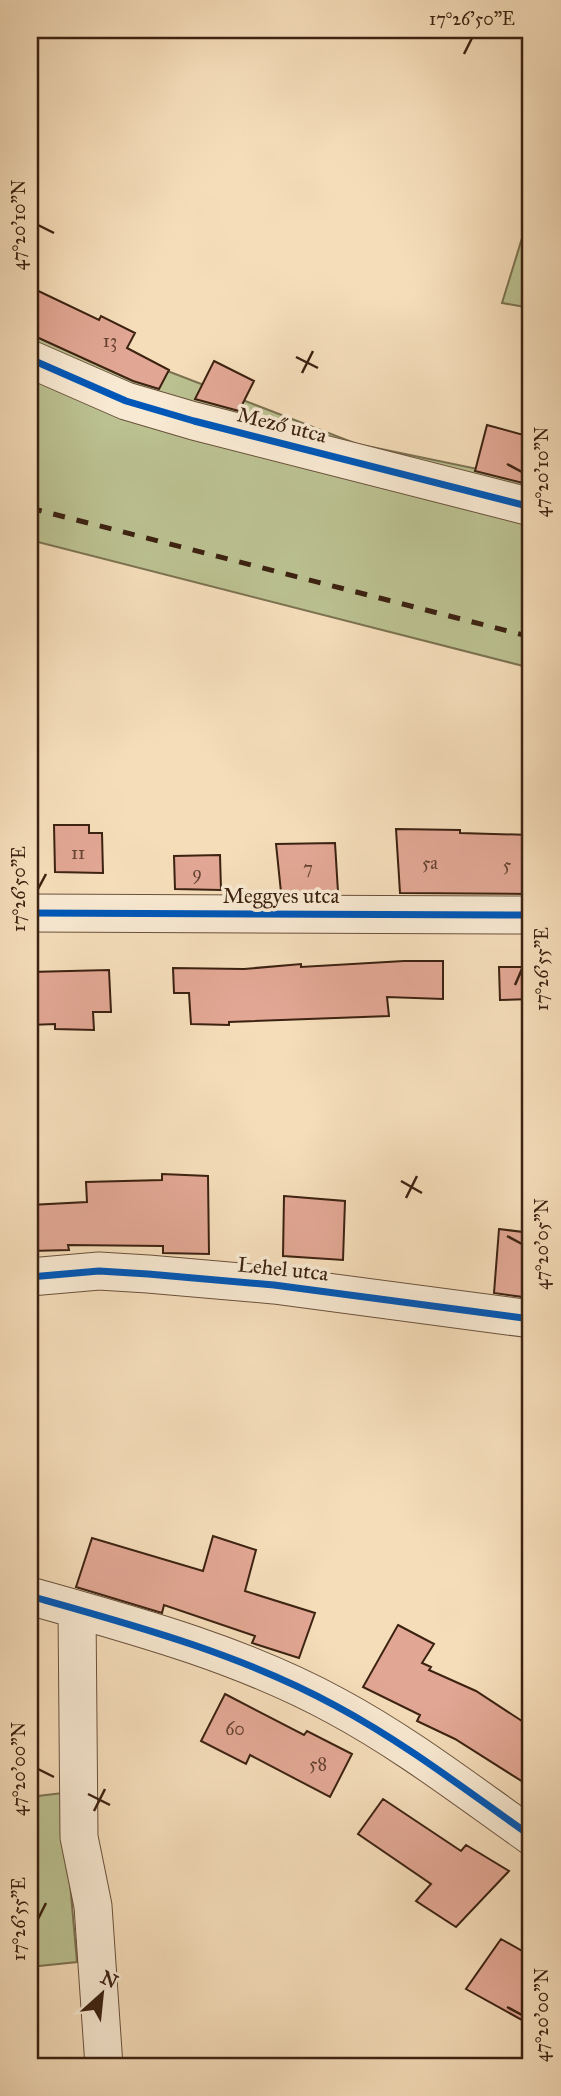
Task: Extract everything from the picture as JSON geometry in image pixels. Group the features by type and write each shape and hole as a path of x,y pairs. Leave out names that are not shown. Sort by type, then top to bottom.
{"street":[{"name":"Mező utca","path":"30,359 126,401 194,421 531,507"},
{"name":"Meggyes utca","path":"30,913 531,915"},
{"name":"Lehel utca","path":"30,1277 99,1271 173,1276 274,1285 531,1319"},
{"path":"30,1597 205,1649 257,1669 334,1705 399,1743 531,1836"},
{"path":"77,1610 79,1837 93,1906 104,2066"}],"green space":[{"path":"531,209 531,308 502,303"},
{"path":"30,318 357,444 531,480 531,668 30,540"},
{"path":"62,1793 77,1962 30,1967 30,1797"}],"building":[{"path":"30,287 99,320 101,316 135,333 127,348 169,370 159,389 133,381 30,334"},
{"path":"214,361 254,381 239,411 195,399"},
{"path":"487,425 531,437 531,485 475,471"},
{"path":"54,825 89,825 89,833 102,833 103,873 55,872"},
{"path":"396,829 531,835 531,894 400,893"},
{"path":"335,843 338,892 281,892 276,844"},
{"path":"220,855 221,890 175,889 174,856"},
{"path":"443,961 443,999 387,997 389,1016 229,1022 229,1025 191,1024 189,993 174,993 173,968 244,969 301,964 301,967"},
{"path":"499,967 531,967 531,999 500,1000"},
{"path":"109,970 111,1012 93,1012 94,1030 55,1029 55,1024 30,1025 30,972"},
{"path":"162,1174 208,1176 209,1254 163,1253 163,1246 68,1245 69,1250 30,1251 30,1205 87,1202 86,1182 162,1180"},
{"path":"284,1196 345,1201 343,1260 283,1256"},
{"path":"499,1229 531,1233 531,1298 494,1293"},
{"path":"213,1536 256,1550 245,1591 315,1613 299,1658 252,1643 255,1636 164,1605 162,1613 76,1587 92,1538 203,1571"},
{"path":"398,1625 434,1644 422,1663 431,1667 429,1670 476,1691 525,1723 522,1728 531,1733 531,1787 455,1739 417,1721 420,1715 363,1687"},
{"path":"225,1694 304,1735 307,1731 352,1754 330,1797 250,1755 246,1764 201,1741"},
{"path":"383,1799 461,1851 466,1845 509,1871 456,1927 416,1901 431,1884 358,1834"},
{"path":"501,1939 531,1956 531,2025 466,1989"}],"railway":[{"path":"30,508 531,637"}],"cycle path":[{"path":"30,359 126,401 194,421 531,507"},
{"path":"30,913 531,915"},
{"path":"30,1277 99,1271 148,1274 274,1285 531,1319"},
{"path":"30,1596 186,1642 300,1688 387,1736 531,1836"}]}
